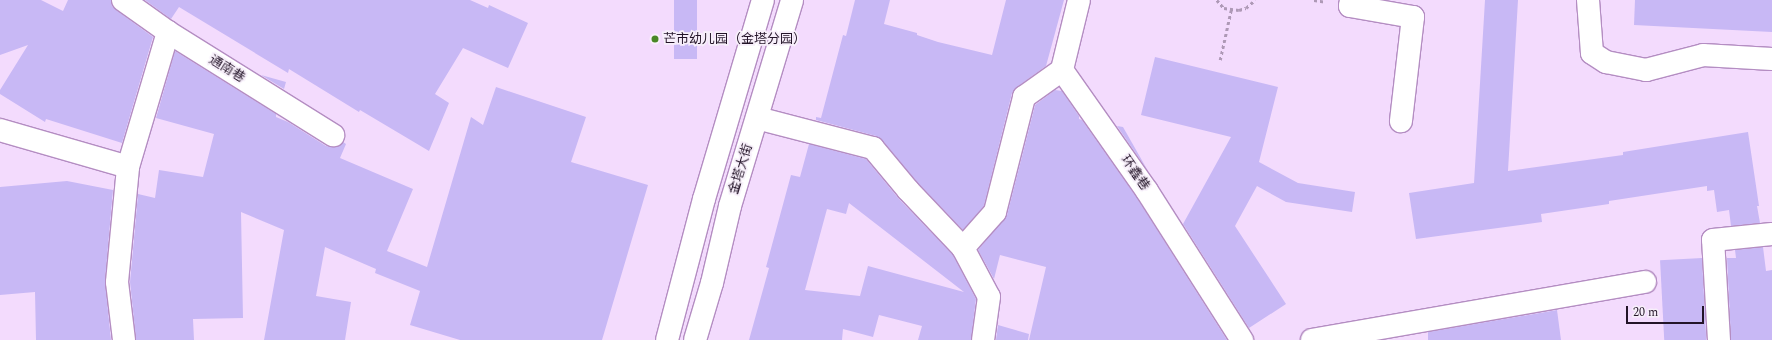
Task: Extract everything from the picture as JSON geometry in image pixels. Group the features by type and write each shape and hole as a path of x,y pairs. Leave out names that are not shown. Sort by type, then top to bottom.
{"street":[{"name":"通南巷","path":"123,0 168,32 333,135"},
{"name":"金塔大街","path":"667,340 704,199 763,0"},
{"name":"金塔大街","path":"695,340 712,283 730,206 792,0"},
{"path":"963,248 995,212 1024,97 1062,70 1079,0"},
{"path":"1351,0 1350,6 1413,17 1401,121"},
{"path":"1588,0 1592,53 1606,62 1646,70 1703,55 1772,59"},
{"path":"124,340 117,282 128,167 168,32"},
{"name":"环鑫巷","path":"1062,70 1147,191 1242,340"},
{"path":"757,118 873,148 908,190 963,248 989,297 983,340"},
{"path":"0,130 128,167"},
{"path":"1718,340 1713,240 1772,234"},
{"path":"1312,340 1645,282"}],"path":[{"path":"1216,0 1224,8 1231,10 1246,8 1255,0"},
{"path":"1220,60 1231,10"}],"building":[{"path":"0,0 41,0 63,11 68,0 111,0 112,6 116,10 153,37 122,143 46,119 45,122 0,94 0,90 28,45 0,55"},
{"path":"145,0 470,0 488,8 489,5 528,23 508,68 463,48 435,94 449,103 429,151 360,110 359,112 289,69 288,73 179,7 171,19"},
{"path":"674,0 697,0 697,59 674,59"},
{"path":"855,0 890,0 884,24 917,33 917,35 938,42 992,55 1006,0 1064,0 1046,66 1017,87 1012,93 984,206 963,230 917,182 882,140 876,136 816,120 816,117 821,118 843,35 846,36"},
{"path":"1485,0 1518,0 1508,171 1623,155 1623,152 1748,132 1759,206 1757,206 1760,223 1731,226 1729,210 1717,212 1714,190 1707,191 1707,186 1609,201 1609,204 1541,214 1542,222 1416,239 1409,193 1474,183"},
{"path":"1635,0 1772,0 1772,32 1634,25"},
{"path":"175,51 276,114 276,117 288,122 326,146 333,147 343,142 346,144 340,158 413,189 387,251 427,267 471,117 483,125 496,87 586,117 571,162 648,185 602,340 460,340 410,325 420,291 375,273 376,269 325,247 316,296 351,302 345,340 264,340 284,230 241,212 243,318 193,319 194,340 136,340 130,282 138,194 155,198 159,170 203,177 214,134 156,118"},
{"path":"1155,57 1278,87 1259,162 1298,183 1355,192 1352,212 1286,202 1257,186 1235,226 1286,304 1249,328 1183,224 1231,137 1141,115"},
{"path":"261,75 286,82 284,89"},
{"path":"1055,90 1062,91 1079,116 1079,119 1082,120 1137,198 1227,340 1029,340 1046,267 1000,255 994,279 978,250 1007,215 1035,105"},
{"path":"1117,126 1123,127 1148,171"},
{"path":"809,144 866,159 899,199 953,255 976,299 971,340 918,340 922,326 879,315 873,337 843,329 842,340 749,340 769,268 766,267 791,175 800,177","holes":["849,203 964,292 868,266 860,296 805,290 827,209 846,214"]},
{"path":"67,181 113,190 105,281 111,340 36,340 35,292 0,295 0,187"},
{"path":"1763,247 1766,271 1772,270 1772,340 1731,340 1727,258 1736,258 1735,250"},
{"path":"1702,258 1706,340 1664,340 1660,260"},
{"path":"1557,310 1561,340 1428,340 1428,332"},
{"path":"998,325 1029,334 1028,340 996,340"}],"place":[{"name":"芒市幼儿园（金塔分园）","path":"655,39"}]}
